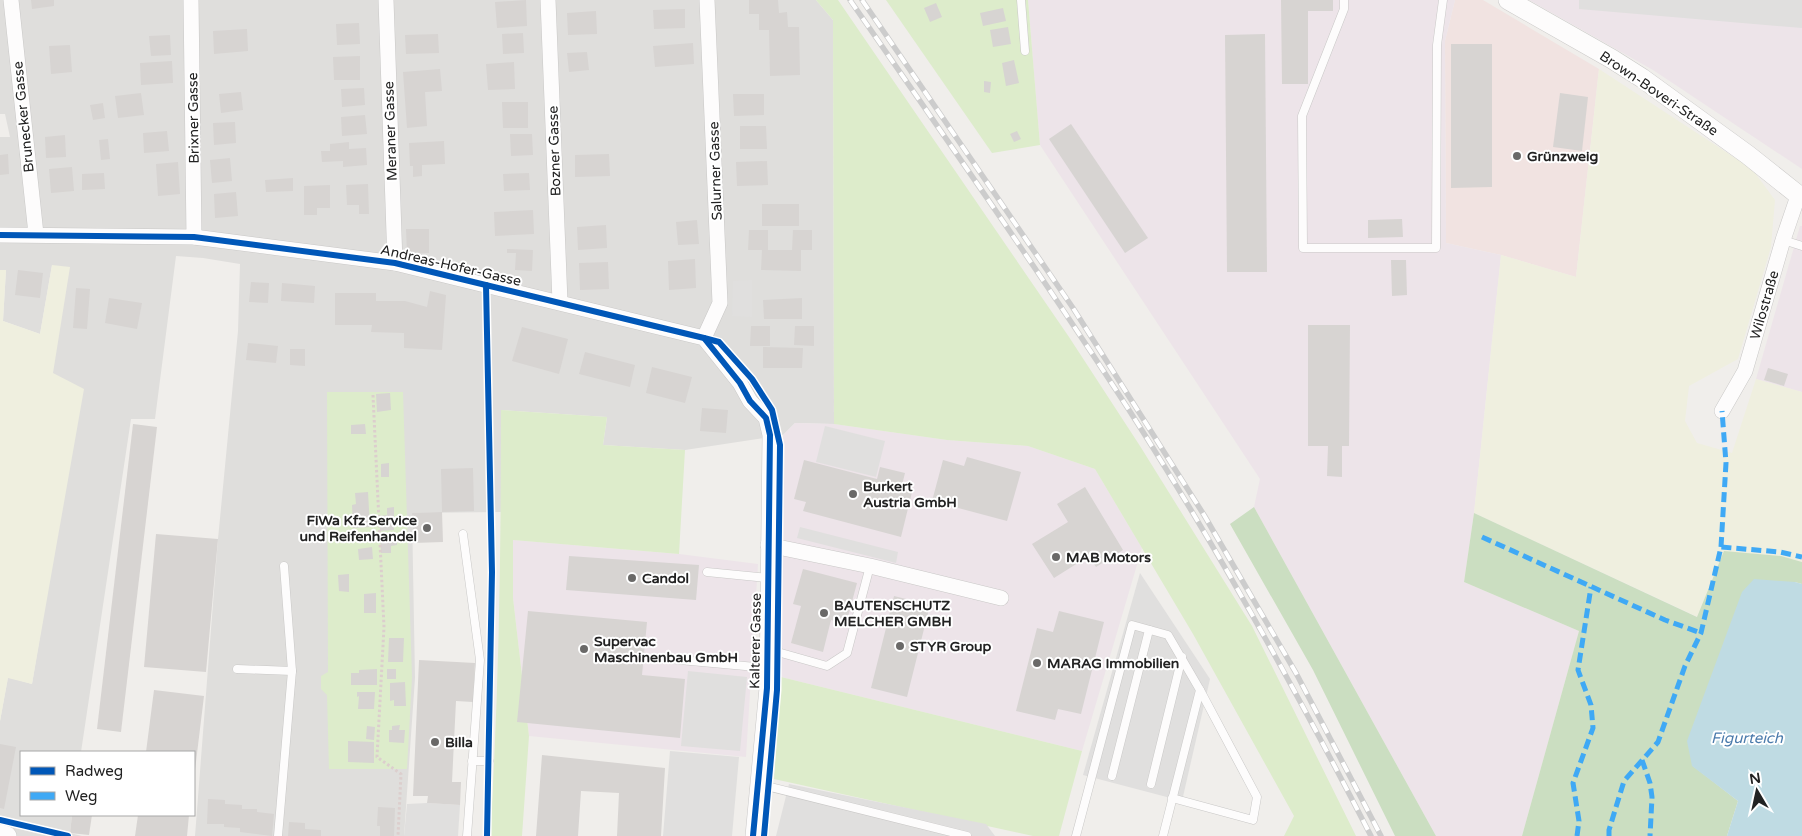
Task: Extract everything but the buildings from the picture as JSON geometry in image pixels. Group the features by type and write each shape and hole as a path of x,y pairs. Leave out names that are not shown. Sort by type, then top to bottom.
{"street":[{"name":"Brunecker Gasse","path":"11,0 36,234"},
{"name":"Brixner Gasse","path":"191,0 194,237"},
{"name":"Meraner Gasse","path":"386,0 394,262"},
{"name":"Bozner Gasse","path":"548,0 560,302"},
{"name":"Salurner Gasse","path":"704,338 720,303 707,0"},
{"name":"Brown-Boveri-Straße","path":"1508,0 1642,78 1748,155 1800,197"},
{"name":"Wilostraße","path":"1722,411 1745,371 1783,240 1800,197"},
{"name":"Andreas-Hofer-Gasse","path":"0,235 194,237 394,262 704,338"},
{"name":"Kalterer Gasse","path":"704,338 740,384 750,401 766,418 770,445 767,688 753,836"},
{"path":"768,545 870,566 1001,598"},
{"path":"0,834 7,836"}],"lane":[{"path":"1021,0 1025,51"},
{"path":"1344,0 1344,10 1302,116 1303,248 1436,248 1437,45 1443,0"},
{"path":"1783,240 1802,246"},
{"path":"463,534 480,660 467,836"},
{"path":"278,836 292,671 284,566"},
{"path":"767,649 827,666 847,653 870,566"},
{"path":"707,572 768,578"},
{"path":"1076,836 1132,625 1168,635 1200,690 1256,797 1253,820 1172,798"},
{"path":"1112,776 1149,630"},
{"path":"1151,784 1182,657"},
{"path":"658,658 767,668"},
{"path":"237,669 292,671"},
{"path":"1163,836 1200,690"},
{"path":"472,761 489,761"},
{"path":"758,784 967,836"}],"path":[{"path":"373,394 384,628 377,757 401,774 398,836"}],"shaded area":[{"path":"0,0 816,0 833,20 834,424 795,423 783,435 685,450 603,445 607,417 501,410 501,512 412,513 415,678 404,836 195,836 218,539 238,331 240,264 176,256 155,419 131,419 81,751 20,751 20,816 72,816 70,833 82,836 0,836 0,721 8,677 32,684 47,594 53,373 52,265 40,334 3,321 6,270 0,270 0,137 10,137 5,114 0,114"},
{"path":"1028,0 1455,0 1445,41 1446,243 1501,255 1474,513 1464,582 1579,631 1522,836 1436,836 1254,507 1260,479 1040,145"},
{"name":"Grünzweig","path":"1455,0 1483,0 1599,69 1576,277 1501,255 1446,243 1445,41"},
{"path":"1529,0 1802,0 1802,169 1653,70"},
{"path":"1579,0 1802,0 1802,28 1579,9"},
{"path":"1800,226 1802,226 1802,392 1756,379"},
{"path":"752,280 752,317 732,316 733,281"},
{"path":"795,423 834,424 947,440 1028,446 1095,469 1142,548 1082,751 781,677 783,435"},
{"path":"825,426 885,441 876,477 816,462"},
{"path":"800,527 898,552 896,563 797,538"},
{"path":"513,540 679,554 758,564 746,757 529,736 513,598"},
{"path":"1140,573 1210,679 1182,801 1083,775"},
{"path":"688,671 747,677 740,751 681,746"},
{"path":"670,751 739,757 732,836 663,836"},
{"path":"789,784 986,824 995,836 776,836"},
{"path":"407,804 460,805 458,836 404,836"}],"green space":[{"path":"816,0 838,0 1069,337 1140,446 1252,626 1356,836 1284,836 1294,816 1193,634 1095,469 1028,446 947,440 834,424 833,20"},
{"path":"886,0 1028,0 1040,145 992,153"},
{"path":"1599,69 1752,169 1775,200 1771,247 1738,359 1689,386 1685,421 1697,443 1732,453 1756,379 1802,392 1802,562 1781,556 1698,617 1474,513 1501,255 1576,277"},
{"path":"52,265 70,267 53,373 84,389 32,684 8,678 0,721 0,270 6,270 3,321 40,334"},
{"path":"327,392 403,392 412,677 407,769 329,769 327,695 321,689 321,676 328,672"},
{"path":"501,410 607,417 603,445 685,450 679,554 513,540 513,598 529,736 522,836 490,836 496,730 499,623"},
{"path":"1254,507 1436,836 1395,836 1313,670 1230,524"},
{"path":"1474,513 1697,617 1724,551 1781,556 1802,562 1802,584 1795,582 1693,766 1738,801 1727,836 1522,836 1579,631 1464,582"},
{"path":"781,677 1082,751 1059,836 1033,836 774,779"}],"water":[{"name":"Figurteich","path":"1754,579 1802,584 1802,836 1727,836 1738,801 1692,766 1687,741 1742,592"}],"railway":[{"path":"850,0 1061,306 1162,462 1255,620 1371,836"},
{"path":"862,0 1073,308 1204,515 1296,673 1381,836"}],"marked path":[{"path":"1721,547 1726,463 1722,411"},
{"path":"1482,537 1665,620 1701,633"},
{"path":"1609,836 1609,830 1624,781 1658,742 1685,666 1701,633 1721,547 1780,552 1802,557"},
{"path":"1577,836 1579,821 1573,783 1593,728 1591,705 1578,670 1591,587"},
{"path":"1642,760 1650,783 1652,797 1650,836"}],"cycle path":[{"path":"0,235 194,237 395,263 704,338 740,383 750,401 766,418 770,435 767,688 753,836"},
{"path":"486,285 492,572 487,836"},
{"path":"704,338 719,342 752,379 772,410 780,445 777,690 764,836"},
{"path":"0,820 68,836"}],"place":[{"name":"Grünzweig","path":"1517,156"},
{"name":"Burkert Austria GmbH","path":"853,494"},
{"name":"FiWa Kfz Service und Reifenhandel","path":"427,528"},
{"name":"MAB Motors","path":"1056,557"},
{"name":"Candol","path":"632,578"},
{"name":"BAUTENSCHUTZ MELCHER GMBH","path":"824,613"},
{"name":"STYR Group","path":"900,646"},
{"name":"Supervac Maschinenbau GmbH","path":"584,649"},
{"name":"MARAG Immobilien","path":"1037,663"},
{"name":"Billa","path":"435,742"}]}
